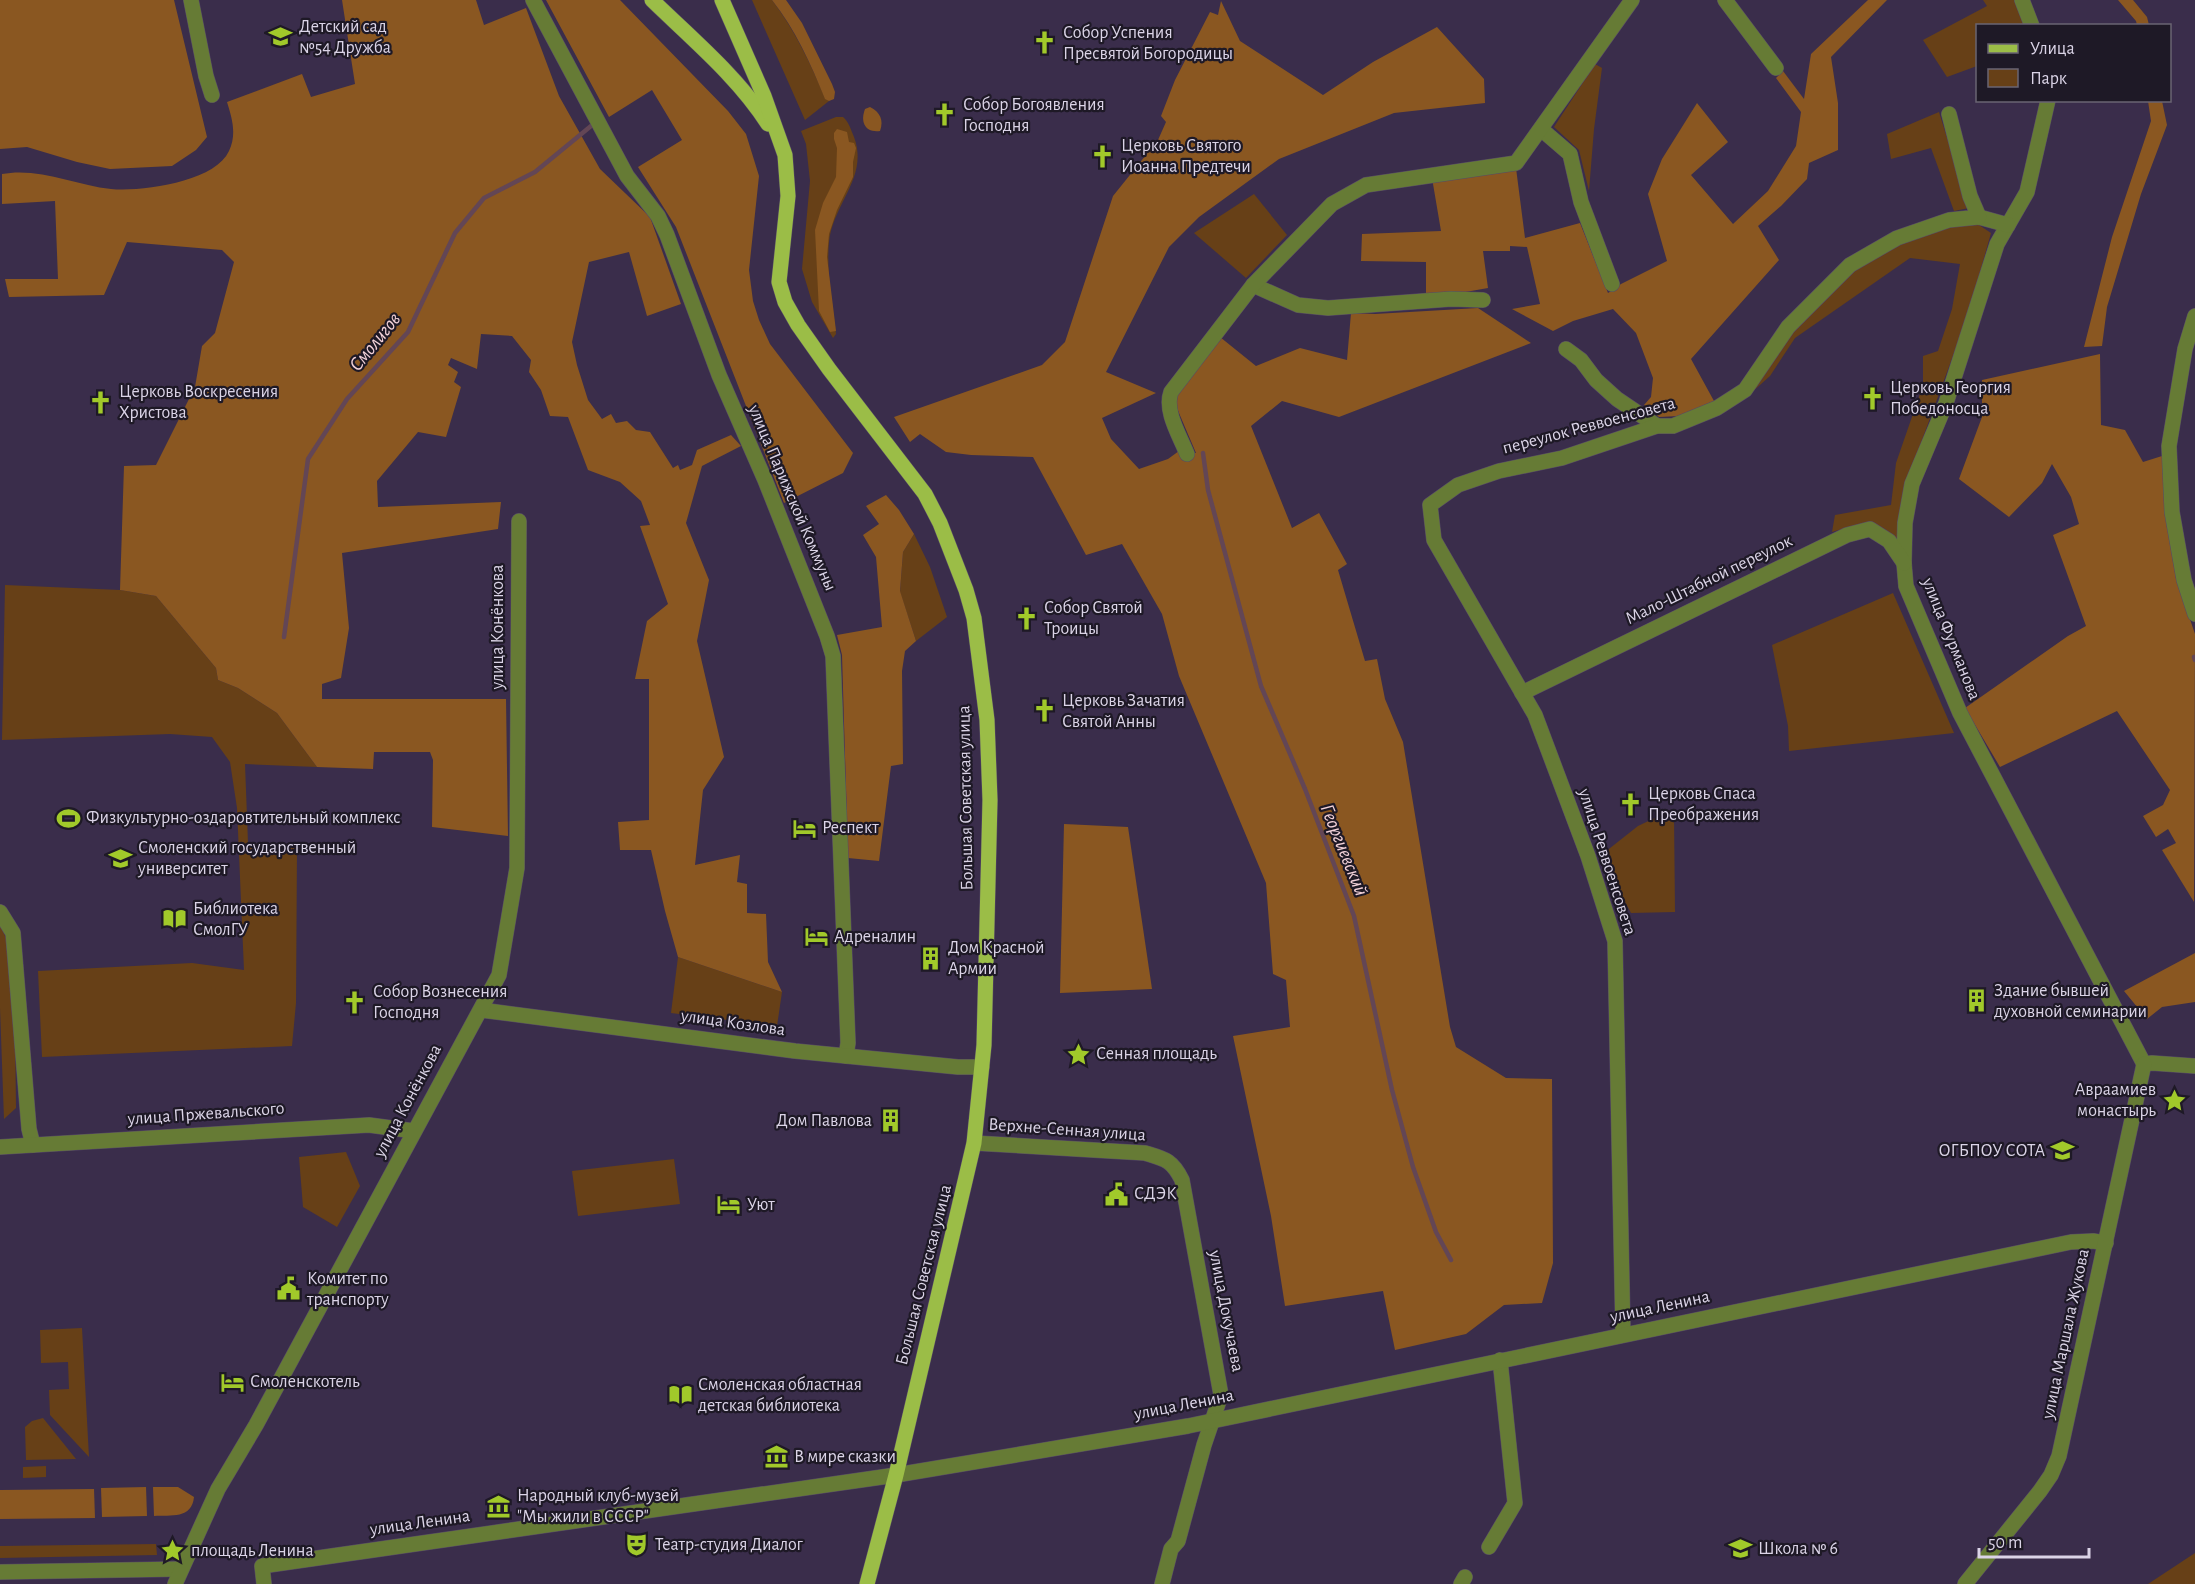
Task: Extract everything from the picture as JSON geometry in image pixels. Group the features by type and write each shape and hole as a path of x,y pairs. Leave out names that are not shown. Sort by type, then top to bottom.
{"main road":[{"name":"Большая Советская улица","path":"652,0 745,92 780,138 788,174 788,196 779,282 785,302 829,369 925,494 940,523 966,590 974,618 987,720 990,800 982,1067 974,1143 896,1475 867,1584"},
{"path":"722,0 780,138"}],"street":[{"path":"191,0 212,95"},
{"name":"улица Парижской Коммуны","path":"533,0 627,176 658,216 667,235 719,375 765,480 828,636 833,656 848,1043 846,1056"},
{"path":"1187,454 1171,414 1169,398 1171,392 1253,285 1332,204 1366,185 1516,163 1632,0"},
{"path":"1725,0 1776,68"},
{"path":"2022,0 2031,24"},
{"name":"улица Фурманова","path":"2048,102 2027,192 1997,244 1946,403 1912,484 1905,523 1906,586 1960,713 2144,1064"},
{"path":"1948,114 1970,196 1979,217 2008,225"},
{"path":"1540,129 1570,154 1581,202 1612,284"},
{"name":"переулок Реввоенсовета","path":"1430,505 1458,485 1468,481 1499,471 1562,458 1658,426 1673,426 1716,408 1745,390 1788,327 1850,265 1897,238 1949,220 1979,217"},
{"path":"1253,285 1299,305 1328,308 1451,299 1483,300"},
{"path":"2195,316 2185,349 2169,446 2172,512 2184,579 2195,615"},
{"path":"1566,349 1581,360 1596,380 1617,399 1658,426"},
{"name":"улица Реввоенсовета","path":"1430,505 1434,540 1535,715 1584,845 1615,941 1623,1334"},
{"name":"улица Конёнкова","path":"177,1578 218,1489 256,1425 499,975 517,868 519,521"},
{"name":"Мало-Штабной переулок","path":"1522,693 1847,535 1870,529 1889,541 1904,563"},
{"path":"0,912 13,933 29,1129 33,1145"},
{"name":"улица Козлова","path":"481,1010 846,1056 958,1067 982,1067"},
{"path":"2144,1064 2195,1066"},
{"name":"улица Маршала Жукова","path":"1965,1584 2040,1491 2055,1466 2063,1446 2144,1064"},
{"name":"улица Пржевальского","path":"0,1147 369,1125 414,1131"},
{"name":"Верхне-Сенная улица","path":"974,1143 1145,1153 1169,1161 1177,1169 1182,1180"},
{"name":"улица Докучаева","path":"1162,1584 1171,1549 1178,1541 1221,1395 1182,1180"},
{"name":"улица Ленина","path":"264,1584 262,1566 896,1475 1212,1421 2072,1242 2106,1243"},
{"path":"1489,1547 1515,1503 1500,1360"},
{"path":"0,1572 177,1578"}],"green space":[{"path":"752,0 772,0 795,35 825,98 829,101 805,120"},
{"path":"1983,0 2016,0 2026,24 1976,24 1976,66 1947,77 1923,40 1987,6"},
{"path":"1595,64 1602,68 1589,191 1579,150 1554,127"},
{"path":"1939,112 1969,208 1954,211 1931,148 1891,159 1887,134"},
{"path":"836,117 843,117 850,126 857,151 857,165 854,178 832,228 829,242 829,276 836,334 833,338 812,302 802,269 810,181 806,144 801,131"},
{"path":"1254,194 1287,235 1246,278 1194,233"},
{"path":"1979,225 1991,233 1968,315 1907,481 1900,543 1884,529 1869,524 1832,532 1835,515 1891,505 1896,463 1923,385 1923,356 1938,351 1952,309 1960,264 1910,258 1795,338 1770,376 1751,393 1790,331 1852,270 1897,244 1949,226"},
{"path":"914,534 930,567 947,617 916,641 900,592 903,552"},
{"path":"5,585 120,590 156,596 216,668 218,680 238,688 277,713 317,767 245,764 248,843 297,848 296,1003 292,1046 42,1057 38,971 192,963 244,970 237,808 230,762 212,737 170,734 2,740"},
{"path":"1893,593 1954,733 1789,751 1788,726 1772,645"},
{"path":"1661,815 1674,815 1675,912 1631,913 1600,856 1638,826"},
{"path":"0,925 7,940 15,1027 16,1108 4,1119 0,1008"},
{"path":"678,957 782,992 777,1026 671,1013"},
{"path":"346,1152 360,1186 337,1227 303,1207 299,1157"},
{"path":"674,1159 680,1204 578,1216 572,1171"},
{"path":"82,1328 89,1457 50,1415 49,1390 69,1389 68,1362 41,1363 40,1330"},
{"path":"43,1418 76,1459 26,1460 25,1427 32,1421"},
{"path":"46,1466 46,1477 23,1478 23,1467"},
{"path":"156,1544 157,1555 0,1558 0,1546"},
{"path":"2195,1553 2195,1584 2148,1584"}],"shaded area":[{"path":"0,0 174,0 207,137 196,150 172,166 110,169 27,147 0,149"},
{"path":"342,0 476,0 484,25 526,8 559,96 600,169 650,217 681,304 647,316 629,252 589,262 572,342 588,400 602,419 611,414 616,423 627,421 636,430 650,432 673,468 678,465 680,470 692,465 697,450 731,435 741,446 702,466 686,523 709,580 697,641 724,757 703,790 695,865 740,855 737,882 747,884 747,913 766,914 768,962 782,992 678,957 651,850 620,850 618,822 649,820 649,679 635,679 647,621 668,604 640,526 650,525 641,501 620,482 588,470 568,417 550,416 541,390 529,372 531,360 512,336 481,334 477,369 451,358 448,365 458,372 454,382 461,387 446,437 418,432 377,481 378,507 501,502 498,529 342,553 349,628 341,678 322,684 322,699 506,699 508,836 432,827 433,760 430,752 374,752 373,769 317,767 277,713 238,688 218,680 216,668 156,596 120,590 124,466 156,465 195,387 202,346 215,333 234,262 222,250 127,242 104,295 9,297 5,279 58,279 55,201 2,204 2,174 29,173 97,187 124,190 176,183 209,170 221,162 229,151 233,138 231,114 227,102 302,74 311,97 355,84"},
{"path":"546,0 620,0 728,111 746,134 759,176 749,270 753,301 770,344 853,453 843,473 784,503 676,227 638,167 682,140 652,90 609,117"},
{"path":"772,0 786,0 802,23 832,84 835,92 834,99 829,101 825,99 802,47"},
{"path":"1868,0 1887,0 1831,57 1838,103 1838,150 1809,163 1807,179 1758,226 1779,260 1691,359 1714,401 1679,416 1659,417 1644,405 1651,397 1653,378 1636,333 1613,309 1573,321 1553,331 1512,309 1540,304 1527,247 1510,246 1510,251 1483,251 1488,288 1426,299 1426,262 1361,261 1362,234 1441,231 1432,178 1516,168 1525,238 1580,223 1608,293 1667,261 1648,194 1662,159 1697,103 1728,142 1691,175 1733,224 1768,191 1796,146 1801,112 1776,78 1783,71 1804,99 1811,54"},
{"path":"2118,0 2133,0 2147,17 2149,24 2137,24"},
{"path":"1221,1 1240,41 1323,95 1373,62 1437,27 1484,79 1485,103 1394,113 1279,159 1199,217 1169,247 1106,372 1156,393 1102,418 1111,439 1139,469 1168,459 1179,451 1196,453 1173,399 1220,337 1256,366 1300,348 1347,360 1351,313 1375,314 1478,308 1531,343 1339,417 1282,401 1251,426 1292,528 1319,513 1347,564 1338,570 1365,661 1377,659 1385,699 1403,742 1450,1027 1456,1047 1506,1078 1552,1079 1553,1263 1542,1303 1504,1305 1466,1334 1395,1350 1383,1291 1285,1306 1271,1216 1233,1036 1290,1027 1286,980 1273,974 1266,883 1179,676 1162,614 1122,544 1086,555 1033,457 946,452 920,434 910,442 894,417 1042,365 1065,342 1113,196 1158,140 1166,122 1161,116 1175,80 1210,12 1218,15"},
{"path":"2148,102 2162,102 2167,125 2141,194 2107,307 2102,346 2084,347 2112,237 2151,121"},
{"path":"870,107 880,117 882,123 880,131 871,130 865,126 863,118 865,109"},
{"path":"837,129 847,132 849,142 854,143 856,148 853,177 837,210 829,234 827,257 836,331 830,332 819,311 815,230 823,203 836,177 837,148 834,133"},
{"path":"2100,354 2101,425 2125,430 2143,462 2162,456 2165,513 2176,578 2195,634 2194,902 2162,850 2176,843 2168,829 2156,837 2143,816 2163,805 2170,790 2117,711 2000,767 1965,708 2068,636 2086,626 2053,535 2079,524 2071,497 2052,464 2042,483 2009,517 1959,479 1982,417 1982,380"},
{"path":"886,495 899,510 914,534 903,552 900,591 916,641 905,651 902,671 903,764 891,766 879,861 848,858 842,655 837,635 882,627 876,557 863,535 879,524 866,506"},
{"path":"1064,824 1128,827 1152,989 1060,993"},
{"path":"2195,953 2195,1002 2162,1007 2147,1019 2124,991"},
{"path":"146,1487 147,1516 102,1517 101,1488"},
{"path":"153,1487 178,1487 194,1497 192,1504 189,1509 180,1514 154,1516"},
{"path":"94,1489 95,1518 0,1519 0,1490"}],"waterway":[{"name":"Смолигов","path":"284,637 308,459 347,399 408,332 455,233 484,198 535,172 591,126"},
{"name":"Георгиевский","path":"1203,453 1208,490 1261,686 1305,789 1354,916 1392,1090 1413,1167 1436,1232 1451,1260"}],"place":[{"name":"Детский сад №54 Дружба","path":"281,37"},
{"name":"Собор Успения Пресвятой Богородицы","path":"1045,43"},
{"name":"Собор Богоявления Господня","path":"945,115"},
{"name":"Церковь Святого Иоанна Предтечи","path":"1103,156"},
{"name":"Церковь Георгия Победоносца","path":"1872,398"},
{"name":"Церковь Воскресения Христова","path":"101,402"},
{"name":"Собор Святой Троицы","path":"1026,618"},
{"name":"Церковь Зачатия Святой Анны","path":"1044,711"},
{"name":"Церковь Спаса Преображения","path":"1630,804"},
{"name":"Физкультурно-оздаровтительный комплекс","path":"68,818"},
{"name":"Респект","path":"804,828"},
{"name":"Смоленский государственный университет","path":"120,858"},
{"name":"Библиотека СмолГУ","path":"175,919"},
{"name":"Адреналин","path":"816,937"},
{"name":"Дом Красной Армии","path":"930,958"},
{"name":"Здание бывшей духовной семинарии","path":"1976,1001"},
{"name":"Собор Вознесения Господня","path":"355,1002"},
{"name":"Сенная площадь","path":"1078,1054"},
{"name":"Авраамиев монастырь","path":"2174,1100"},
{"name":"Дом Павлова","path":"890,1121"},
{"name":"ОГБПОУ СОТА","path":"2063,1151"},
{"name":"СДЭК","path":"1116,1194"},
{"name":"Уют","path":"729,1205"},
{"name":"Комитет по транспорту","path":"289,1289"},
{"name":"Смоленскотель","path":"232,1382"},
{"name":"Смоленская областная детская библиотека","path":"680,1395"},
{"name":"В мире сказки","path":"776,1457"},
{"name":"Народный клуб-музей \"Мы жили в СССР\"","path":"499,1506"},
{"name":"Театр-студия Диалог","path":"637,1545"},
{"name":"Школа № 6","path":"1740,1549"},
{"name":"площадь Ленина","path":"173,1551"}]}
